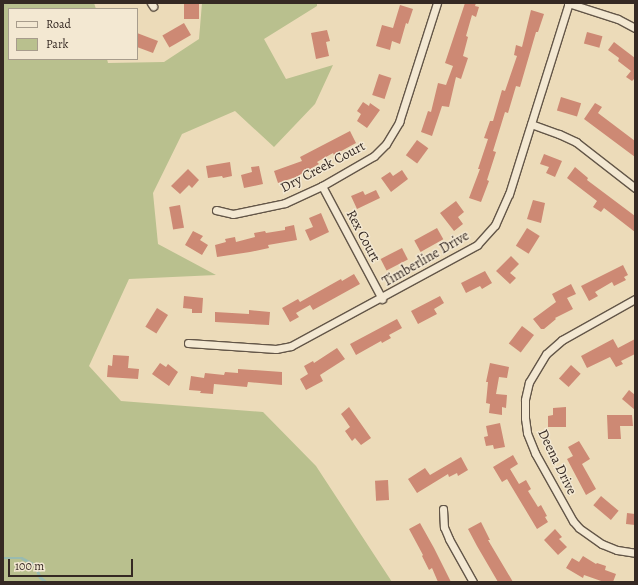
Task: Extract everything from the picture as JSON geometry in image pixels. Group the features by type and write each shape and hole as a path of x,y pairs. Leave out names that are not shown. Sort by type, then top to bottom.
{"street":[{"name":"Dry Creek Court","path":"216,210 232,214 261,210 294,200 322,186 374,156 386,144 399,122 437,3"},
{"path":"568,3 618,19 635,28"},
{"name":"Timberline Drive","path":"188,343 276,349 292,346 470,251 489,233 500,217 509,194 568,3"},
{"path":"531,124 576,142 635,188"},
{"name":"Rex Court","path":"322,186 382,299"},
{"name":"Deena Drive","path":"635,299 562,340 546,354 529,382 525,400 524,418 527,433 535,453 566,510 576,524 602,544 617,550 635,553"},
{"path":"443,509 444,527 472,582"}],"green space":[{"path":"3,3 94,3 96,8 8,8 8,60 107,60 108,63 164,62 199,39 202,3 317,3 317,6 264,39 286,79 333,65 315,104 274,147 235,111 182,134 153,193 158,244 216,275 129,279 89,366 121,401 263,412 316,466 392,582 3,582"}],"building":[{"path":"184,3 199,3 199,19 184,19"},
{"path":"465,3 476,3 475,6 479,7 476,17 472,15 466,36 468,37 463,56 468,58 461,79 456,77 449,107 442,106 432,136 421,132 428,111 431,112 438,83 446,85 453,66 445,63"},
{"path":"400,5 413,9 408,24 406,23 400,44 392,41 390,50 376,46 382,25 393,28"},
{"path":"531,10 544,14 538,32 536,32 520,87 516,86 508,113 505,112 493,151 496,152 487,180 489,181 481,202 469,198 480,169 478,169 488,139 484,138 490,121 493,121 502,90 505,91 517,56 514,55 516,45 522,47"},
{"path":"184,23 191,35 169,48 162,36"},
{"path":"327,30 330,41 326,42 329,56 316,59 311,33"},
{"path":"587,32 602,36 599,48 584,44"},
{"path":"138,33 158,41 153,53 138,47"},
{"path":"614,42 635,58 635,78 632,81 626,77 631,71 618,61 619,58 608,50"},
{"path":"379,74 391,78 385,99 372,95"},
{"path":"561,97 581,103 577,117 557,110"},
{"path":"363,102 369,106 370,103 380,110 367,128 357,121 361,114 357,111"},
{"path":"595,103 602,107 598,113 635,141 635,157 584,119"},
{"path":"350,131 356,143 317,162 319,164 296,177 278,183 274,171 302,161 300,157"},
{"path":"417,140 428,148 417,164 406,155"},
{"path":"544,154 562,161 555,177 546,173 549,167 540,164"},
{"path":"230,162 232,176 223,178 222,176 208,178 206,166"},
{"path":"259,166 263,184 244,188 241,175 252,172 251,167"},
{"path":"575,167 588,178 587,180 635,216 635,232 604,208 601,212 593,207 597,201 567,178"},
{"path":"188,169 199,180 192,188 189,185 180,194 171,186"},
{"path":"402,170 408,179 391,192 381,178 390,172 393,176"},
{"path":"376,190 380,198 357,209 351,196 363,191 365,195"},
{"path":"533,200 545,203 541,223 527,219"},
{"path":"456,201 464,212 458,217 463,224 454,231 440,213"},
{"path":"180,205 184,228 173,230 169,207"},
{"path":"321,213 329,232 310,241 305,230 313,227 309,218"},
{"path":"294,225 297,240 268,245 269,248 217,257 215,245 226,242 225,239 235,237 236,242 255,237 254,233 285,230 285,227"},
{"path":"437,228 443,239 421,252 414,241"},
{"path":"527,228 540,236 529,254 516,246"},
{"path":"193,231 203,236 200,240 208,245 202,255 185,245"},
{"path":"402,248 408,260 387,270 381,259"},
{"path":"511,256 519,264 510,273 516,278 510,284 496,271"},
{"path":"623,265 628,275 624,277 626,280 614,286 612,282 595,292 598,296 589,301 581,286"},
{"path":"485,271 492,283 482,289 480,286 466,293 461,283"},
{"path":"354,274 360,284 313,310 310,305 296,313 299,317 290,322 282,308 298,299 300,302 341,279 342,281"},
{"path":"571,284 576,294 567,298 573,309 555,318 556,319 544,329 541,329 533,319 556,302 552,294"},
{"path":"184,296 203,298 202,313 192,313 192,309 183,308"},
{"path":"440,296 444,303 434,309 437,314 418,324 411,311"},
{"path":"157,308 168,315 156,334 145,327"},
{"path":"249,310 270,312 269,325 215,322 215,312 249,314"},
{"path":"397,319 402,328 389,335 391,338 382,343 381,341 356,355 350,344"},
{"path":"522,326 534,335 521,353 509,344"},
{"path":"613,339 618,348 635,339 635,354 621,361 623,364 616,367 610,357 587,368 581,356"},
{"path":"337,348 345,359 320,375 323,381 306,390 300,379 308,374 304,366 313,361 314,363"},
{"path":"113,355 129,356 128,368 139,369 138,379 107,377 108,365 112,366"},
{"path":"160,363 166,367 168,364 178,372 169,386 152,374"},
{"path":"490,363 509,367 507,378 499,377 496,394 507,395 506,408 502,407 502,415 489,413 490,404 486,403 488,382 486,382"},
{"path":"571,365 581,374 569,387 559,378"},
{"path":"238,369 282,372 282,385 248,382 247,387 214,384 213,394 189,390 191,376 204,378 205,373 224,375 225,372 238,373"},
{"path":"629,390 635,395 635,410 622,399"},
{"path":"349,407 371,438 361,445 355,438 352,441 345,431 350,427 341,414"},
{"path":"566,407 566,427 548,427 548,416 553,415 553,408"},
{"path":"607,415 632,415 633,426 620,426 621,439 608,439"},
{"path":"500,423 505,447 494,449 493,445 486,446 484,437 488,436 486,426"},
{"path":"579,441 590,459 582,464 596,489 586,495 567,459 573,456 568,447"},
{"path":"513,455 518,464 510,469 519,484 526,480 531,489 528,491 538,507 541,505 547,516 545,517 548,522 537,529 507,479 502,482 493,467"},
{"path":"461,457 468,470 458,476 457,473 449,477 448,474 417,493 408,479 425,468 430,475"},
{"path":"388,480 389,500 376,501 375,481"},
{"path":"601,496 619,511 611,520 593,505"},
{"path":"627,513 635,514 635,525 626,524"},
{"path":"481,522 490,540 488,540 513,582 498,582 477,546 468,529"},
{"path":"420,523 451,582 438,582 432,568 429,570 409,529"},
{"path":"555,529 562,537 559,539 567,547 558,555 544,540"},
{"path":"583,556 596,564 606,566 605,570 616,574 613,582 604,582 584,575 583,578 566,568 572,558 579,562"}],"waterway":[{"path":"3,558 22,558 35,565 40,577 46,582"}]}
